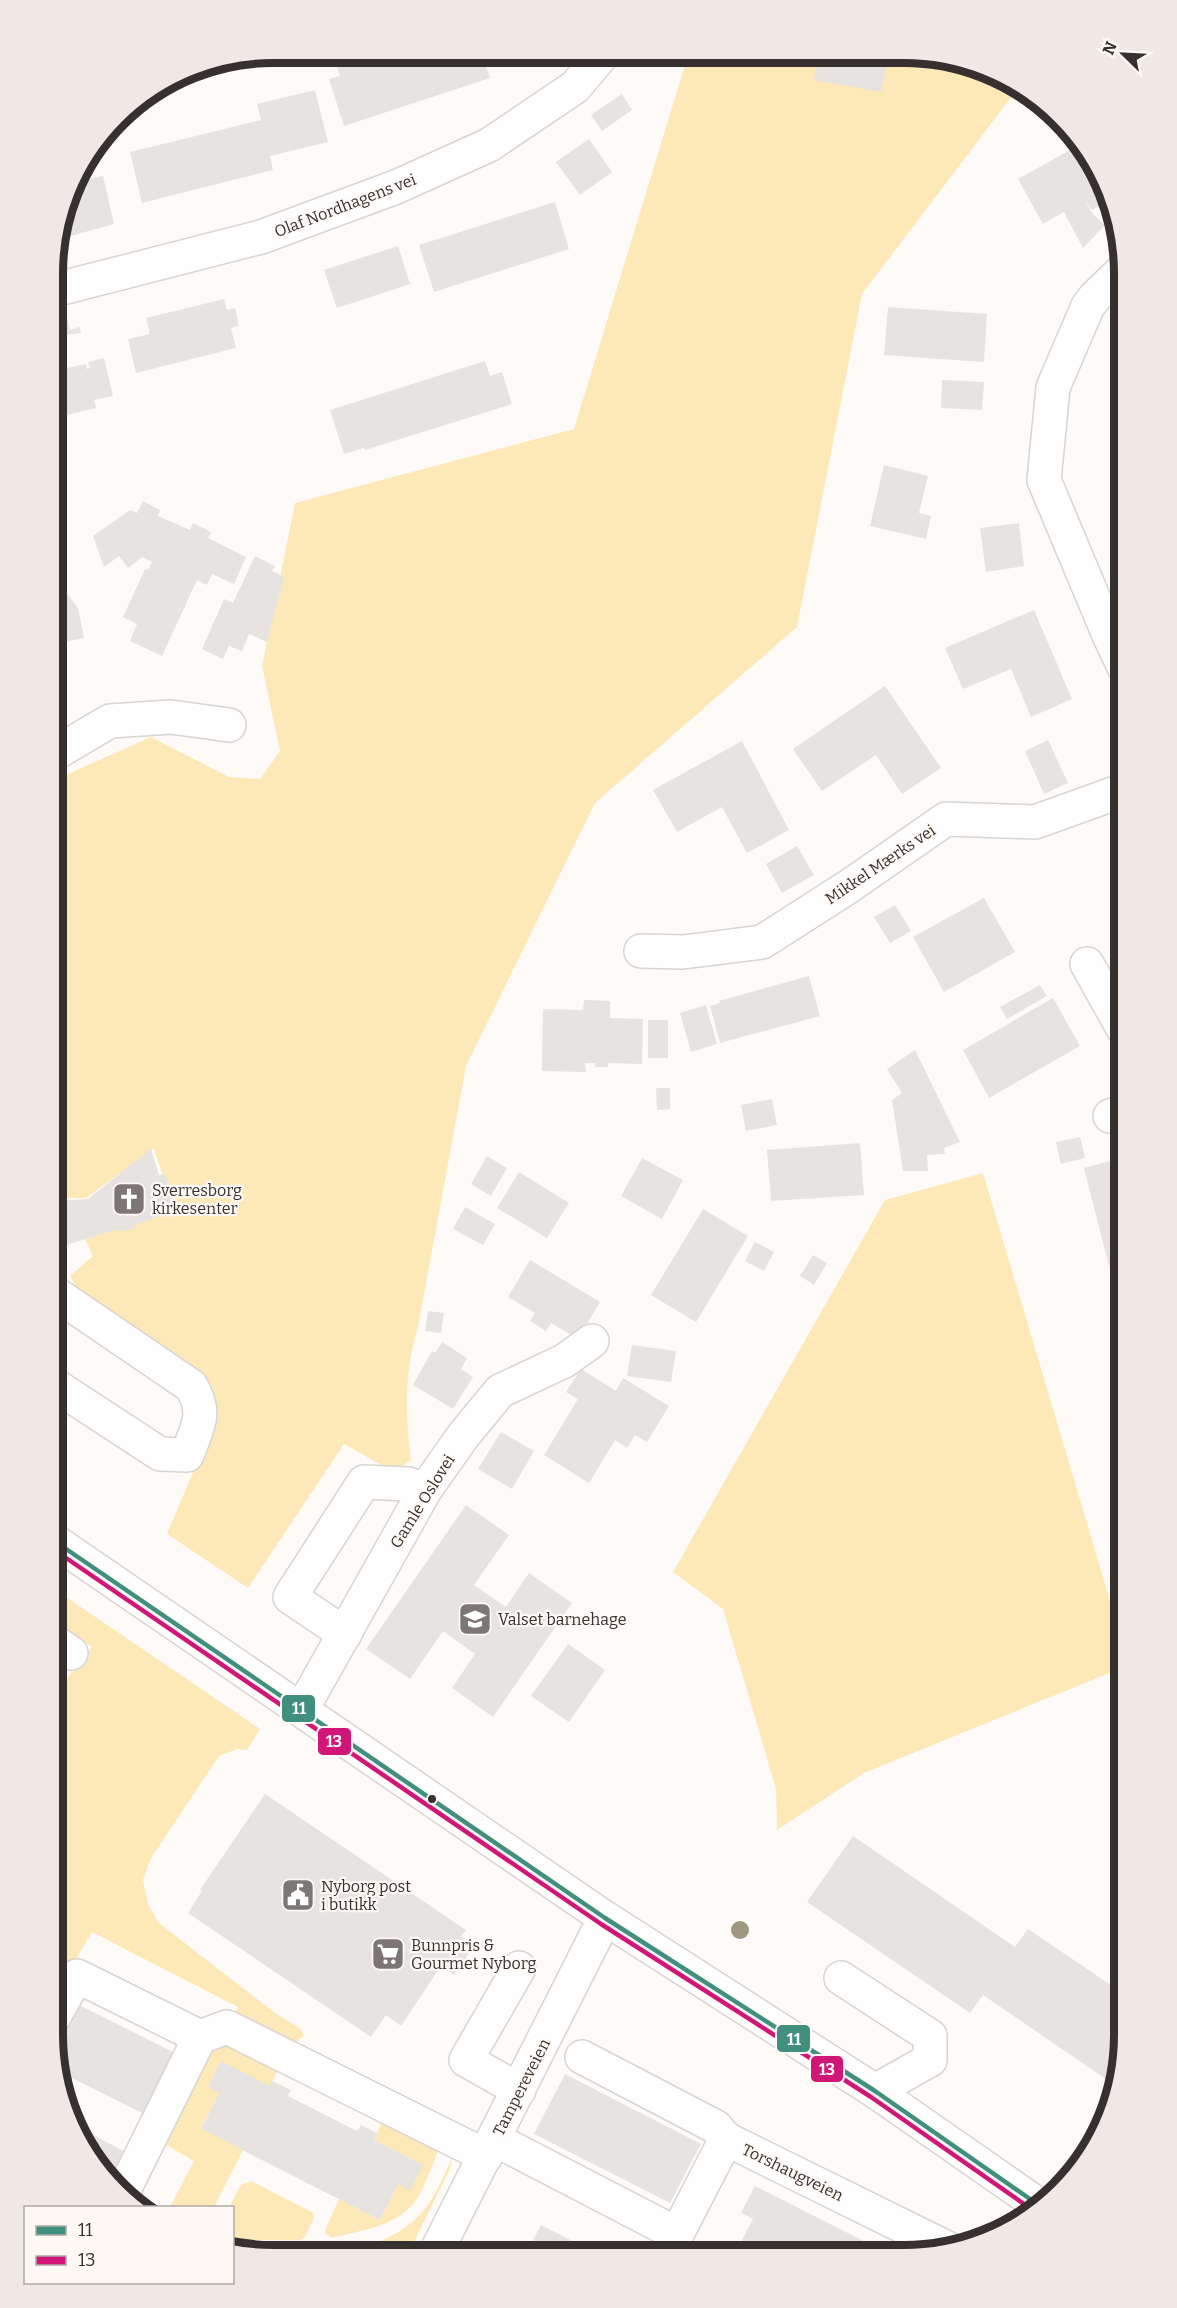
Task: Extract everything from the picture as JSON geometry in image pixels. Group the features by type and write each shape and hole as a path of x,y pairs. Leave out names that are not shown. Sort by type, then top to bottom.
{"street":[{"name":"Olaf Nordhagens vei","path":"63,288 261,237 396,187 489,145 575,87 595,63"},
{"path":"1114,279 1088,306 1053,388 1044,480 1114,646"},
{"path":"63,749 110,722 171,717 230,725"},
{"name":"Mikkel Mærks vei","path":"641,951 683,952 762,942 848,888 946,819 1035,822 1114,794"},
{"path":"1087,964 1114,1012"},
{"path":"63,1299 191,1386 200,1401 200,1417 187,1455 160,1454 63,1391"},
{"name":"Gamle Oslovei","path":"302,1709 425,1490 463,1436 500,1391 564,1361 592,1341"},
{"path":"345,1634 290,1597 364,1482 408,1484 425,1490"},
{"path":"63,1547 605,1918 875,2091 1033,2201"},
{"name":"Tampereveien","path":"440,2245 605,1918"},
{"path":"519,1968 466,2060 519,2090"},
{"path":"63,2000 77,1976 200,2037 127,2185"},
{"path":"841,1978 930,2036 930,2060 875,2091"},
{"name":"Torshaugveien","path":"200,2037 227,2027 490,2147 672,2244 726,2139 936,2242"},
{"path":"582,2057 716,2127 726,2139"}],"shaded area":[{"path":"686,63 918,63 971,74 1014,94 862,294 797,627 595,803 466,1066 410,1361 407,1409 411,1460 394,1472 344,1444 248,1588 167,1534 218,1413 212,1386 85,1302 70,1276 93,1256 85,1239 175,1212 154,1149 86,1198 63,1198 63,776 151,737 229,777 260,779 280,751 262,666 295,503 574,429"},
{"path":"983,1173 1114,1614 1114,1671 864,1773 777,1830 776,1789 723,1609 673,1572 885,1200"},
{"path":"63,1595 260,1729 247,1750 237,1749 219,1756 151,1858 143,1880 148,1904 159,1923 275,2013 301,2029 304,2036 290,2047 232,2019 238,2007 92,1932 63,1981 63,1683 92,1647 63,1627"},
{"path":"217,2041 281,2064 270,2086 221,2062 208,2087 219,2093 201,2128 243,2150 215,2206 171,2206 194,2161 163,2143 205,2048"},
{"path":"384,2117 440,2146 427,2178 418,2197 402,2215 368,2229 332,2238 326,2234 325,2230 339,2199 380,2220 398,2184 410,2190 423,2165 374,2140"},
{"path":"453,2156 450,2169 412,2245 366,2245 393,2235 411,2223 427,2206"},
{"path":"251,2181 312,2212 314,2218 305,2237 300,2240 234,2240 234,2206 230,2206 241,2185"}],"building":[{"path":"335,63 373,63 374,65 380,63 485,63 490,78 344,126 329,79 340,76"},
{"path":"818,63 887,63 881,92 814,80"},
{"path":"315,90 328,142 270,156 273,170 142,203 130,152 261,120 257,104"},
{"path":"622,94 632,110 602,131 591,115"},
{"path":"589,139 612,172 580,195 556,162"},
{"path":"1073,148 1086,168 1102,204 1092,210 1085,200 1092,213 1105,225 1083,248 1064,212 1043,224 1018,179"},
{"path":"103,176 114,224 66,237 74,206 85,180"},
{"path":"555,202 569,249 434,292 419,245"},
{"path":"398,246 410,284 337,308 324,270"},
{"path":"224,299 227,310 235,308 239,326 231,328 236,348 136,373 128,339 150,334 146,318"},
{"path":"888,307 987,314 984,362 884,355"},
{"path":"63,309 65,309 70,330 80,327 81,333 63,335"},
{"path":"104,358 113,396 94,400 96,408 63,416 63,369 86,364 87,369 90,368 88,362"},
{"path":"485,361 490,376 502,372 512,404 365,450 364,448 344,454 330,410"},
{"path":"942,380 984,382 982,410 941,408"},
{"path":"884,465 928,476 919,513 931,516 926,539 870,526"},
{"path":"143,501 160,510 158,516 190,530 193,523 211,532 208,538 246,557 234,584 212,574 207,585 197,580 162,656 130,641 137,624 123,617 145,569 148,570 152,562 142,557 128,568 119,556 104,567 93,536 130,510 137,513"},
{"path":"1019,523 1024,566 986,572 980,528"},
{"path":"255,556 275,566 272,571 284,577 267,642 249,634 242,651 229,646 223,659 202,649 224,599 233,603"},
{"path":"63,588 78,608 84,638 63,642"},
{"path":"1034,610 1072,699 1031,717 1011,669 963,689 945,648"},
{"path":"885,686 941,768 902,794 876,755 822,791 793,749"},
{"path":"1048,740 1068,783 1044,794 1025,751"},
{"path":"742,741 789,830 747,853 722,807 677,832 653,790"},
{"path":"797,846 814,875 782,893 766,864"},
{"path":"984,898 1015,952 944,992 913,937"},
{"path":"895,905 911,931 890,943 874,917"},
{"path":"809,976 820,1016 720,1043 710,1006 720,1003 719,1001"},
{"path":"1040,985 1047,996 1007,1019 1000,1007"},
{"path":"1053,998 1080,1046 989,1098 963,1050"},
{"path":"584,1000 610,1001 610,1018 643,1019 642,1064 608,1063 608,1067 595,1067 595,1063 585,1063 586,1072 542,1071 543,1009 583,1010"},
{"path":"706,1005 717,1044 691,1052 680,1013"},
{"path":"648,1020 668,1020 668,1058 648,1058"},
{"path":"915,1050 960,1142 944,1148 945,1154 927,1155 928,1171 903,1171 892,1100 902,1093 887,1069"},
{"path":"656,1088 670,1088 670,1109 657,1110"},
{"path":"772,1099 777,1125 746,1131 741,1105"},
{"path":"1080,1137 1085,1158 1061,1164 1056,1142"},
{"path":"860,1143 864,1195 771,1201 767,1150"},
{"name":"Sverresborg kirkesenter","path":"151,1149 159,1175 165,1173 176,1211 134,1225 135,1228 120,1232 118,1229 63,1246 63,1201 88,1199"},
{"path":"487,1156 507,1168 491,1196 471,1184"},
{"path":"642,1158 683,1180 662,1219 621,1196"},
{"path":"1114,1160 1114,1286 1084,1168"},
{"path":"519,1172 569,1203 547,1238 497,1208"},
{"path":"465,1207 495,1224 483,1245 453,1229"},
{"path":"703,1209 748,1236 696,1322 651,1295"},
{"path":"755,1242 774,1252 764,1271 745,1261"},
{"path":"813,1255 827,1263 814,1285 800,1276"},
{"path":"530,1260 600,1302 578,1339 551,1323 546,1331 530,1321 535,1313 508,1297"},
{"path":"428,1311 444,1313 441,1333 425,1331"},
{"path":"442,1342 467,1358 461,1369 473,1377 453,1409 413,1385 432,1351 435,1353"},
{"path":"632,1345 676,1351 671,1382 627,1376"},
{"path":"581,1369 616,1391 623,1378 669,1406 647,1442 635,1435 627,1448 615,1440 589,1483 544,1455 578,1399 566,1392"},
{"path":"501,1432 534,1451 512,1489 478,1469"},
{"path":"466,1505 509,1535 474,1585 506,1607 529,1573 572,1603 493,1717 452,1688 475,1654 443,1631 410,1679 366,1649"},
{"path":"568,1644 605,1670 569,1722 531,1696"},
{"path":"265,1794 466,1930 461,1937 474,1946 454,1975 441,1966 401,2026 386,2015 371,2037 188,1913 202,1891 200,1890"},
{"path":"853,1836 1015,1947 1028,1929 1114,1987 1114,2049 1109,2081 983,1995 970,2013 807,1902"},
{"path":"71,2001 181,2056 150,2117 67,2075 63,2049 63,2017"},
{"path":"221,2061 270,2086 272,2081 291,2090 288,2096 357,2131 361,2125 377,2133 374,2140 423,2165 410,2191 398,2184 380,2220 201,2129 219,2093 208,2087"},
{"path":"565,2074 701,2144 670,2203 534,2134"},
{"path":"87,2132 131,2155 119,2177 98,2152"},
{"path":"755,2186 871,2245 739,2245 753,2219 741,2213"},
{"path":"541,2225 580,2245 531,2245"}],"transit line":[{"name":"11","path":"63,1547 605,1918 875,2091 1033,2201"},
{"name":"13","path":"63,1556 601,1924 871,2097 1027,2206"}],"place":[{"name":"Sverresborg kirkesenter","path":"129,1199"},
{"name":"Valset barnehage","path":"475,1619"},
{"name":"Nyborg post i butikk","path":"298,1895"},
{"name":"Bunnpris & Gourmet Nyborg","path":"388,1954"}]}
